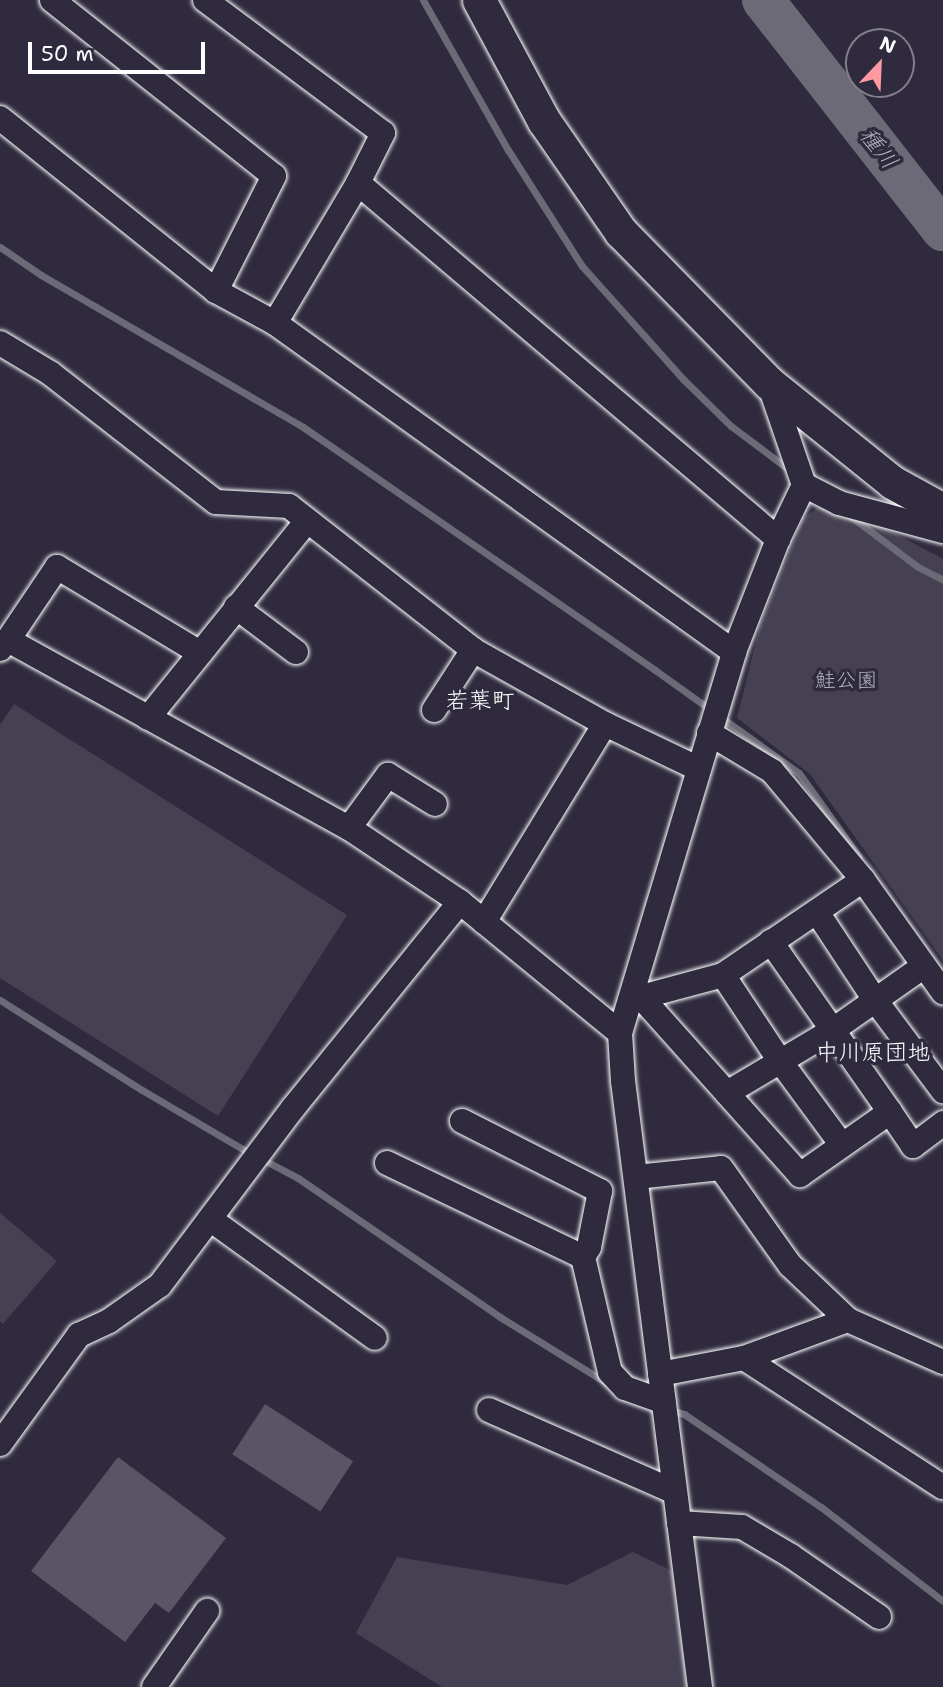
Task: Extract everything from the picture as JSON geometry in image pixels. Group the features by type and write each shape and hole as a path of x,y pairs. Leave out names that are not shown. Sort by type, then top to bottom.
{"street":[{"path":"52,0 274,176 216,291"},
{"path":"205,0 383,133 358,183 275,323"},
{"path":"478,0 544,121 621,232 769,383 892,482 943,510"},
{"path":"0,118 216,291 275,323 733,652"},
{"path":"358,183 778,539"},
{"path":"0,343 50,373 216,502 289,506 472,650 605,724 699,769"},
{"path":"769,383 804,485 839,503 943,531"},
{"path":"700,1687 620,1034 636,998 733,652 778,539 804,485"},
{"path":"148,718 307,521"},
{"path":"200,653 57,567 4,645 148,718 349,828 460,902 620,1034"},
{"path":"236,607 296,652"},
{"path":"435,710 472,650"},
{"path":"484,922 605,724"},
{"path":"709,733 772,771 863,880 943,992"},
{"path":"349,828 388,775 435,804"},
{"path":"636,998 723,975 863,880"},
{"path":"0,1444 79,1335 109,1321 160,1285 293,1108 460,902"},
{"path":"817,912 875,1000 943,1091"},
{"path":"771,942 913,1146 943,1123"},
{"path":"727,1093 833,1030 924,966"},
{"path":"723,975 780,1061 842,1145"},
{"path":"636,998 727,1093 800,1175 890,1112"},
{"path":"462,1121 600,1191 589,1247 583,1257 610,1373 625,1388 664,1402"},
{"path":"387,1163 583,1257"},
{"path":"636,1177 721,1168 790,1265 848,1320 943,1362"},
{"path":"210,1219 375,1338"},
{"path":"660,1374 744,1358 848,1320"},
{"path":"744,1358 943,1488"},
{"path":"489,1410 675,1492"},
{"path":"679,1523 742,1527 791,1556 878,1617"},
{"path":"154,1687 207,1611"}],"green space":[{"name":"鮭公園","path":"819,507 863,516 943,559 943,960 810,774 737,718 760,626 803,518"},
{"path":"14,704 347,915 218,1116 0,978 0,725"},
{"path":"0,1213 57,1261 3,1324 0,1321"},
{"path":"633,1552 672,1571 687,1687 442,1687 356,1633 397,1557 567,1585"}],"building":[{"path":"265,1404 353,1461 320,1512 232,1454"},
{"path":"118,1457 226,1538 169,1613 155,1603 125,1642 31,1571"}],"waterway":[{"path":"423,0 508,150 582,266 683,379 731,426 792,472"},
{"name":"種川","path":"763,0 943,230"},
{"path":"0,247 41,275 303,427 655,670 799,773 859,857"},
{"path":"849,515 918,567 943,580"},
{"path":"0,1000 142,1090 251,1154"},
{"path":"262,1159 298,1178 500,1317 607,1383"},
{"path":"669,1410 684,1414 821,1507 943,1601"}],"district":[{"name":"若葉町","path":"480,700"},
{"name":"中川原団地","path":"873,1052"}]}
